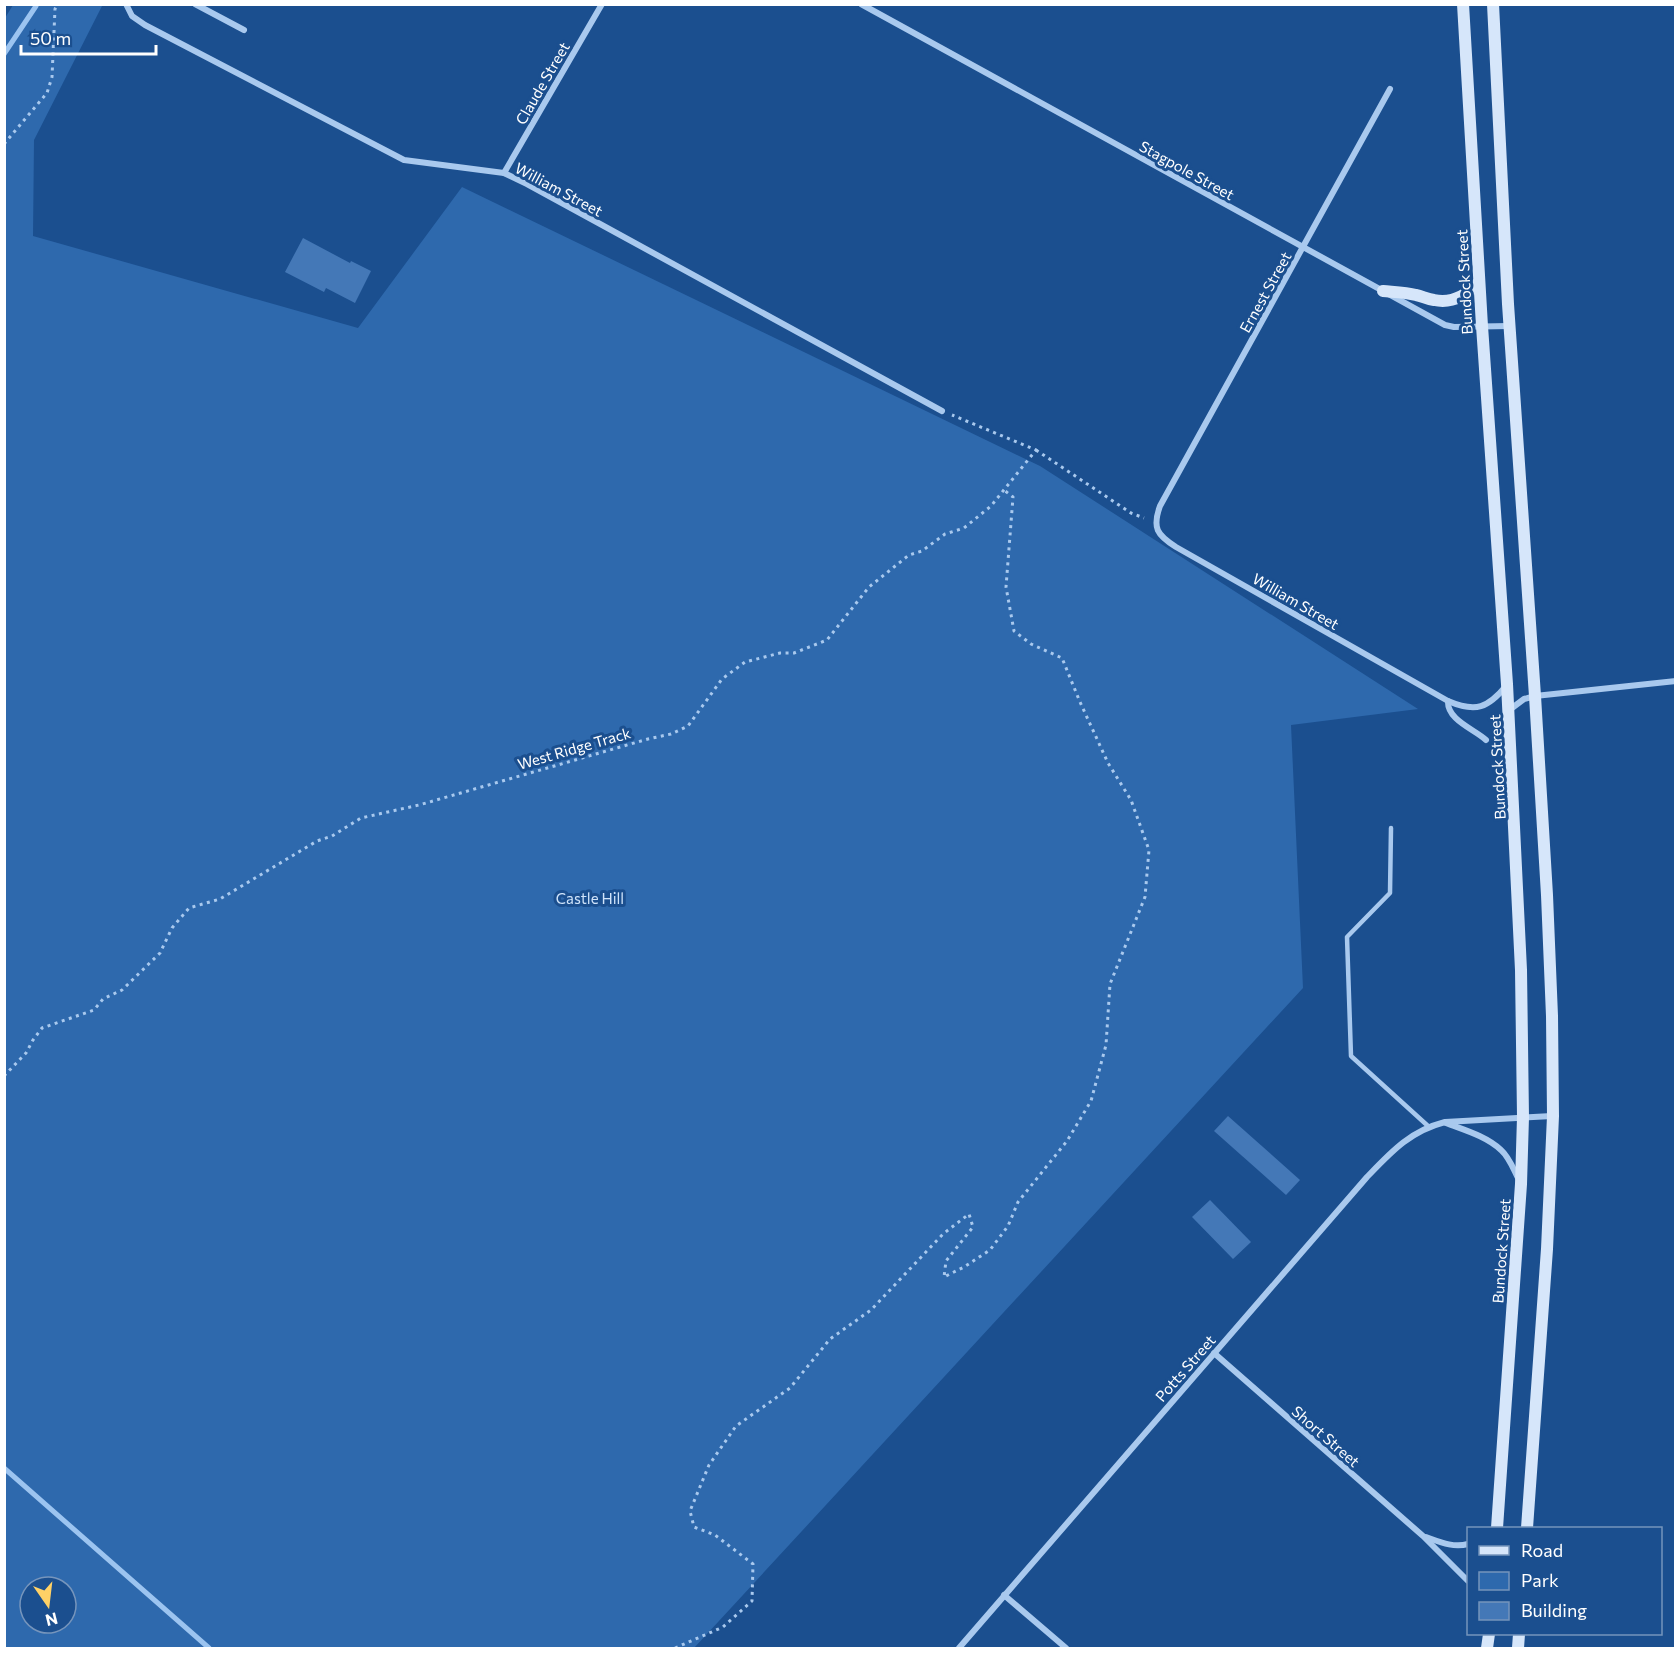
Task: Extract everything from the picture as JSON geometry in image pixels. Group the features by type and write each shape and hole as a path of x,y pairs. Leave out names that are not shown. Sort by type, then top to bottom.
{"main road":[{"name":"Bundock Street","path":"1463,4 1479,282 1509,711 1521,970 1523,1117 1521,1184 1497,1522"},
{"path":"1493,4 1510,326 1550,961 1553,1116 1547,1249 1527,1527"},
{"path":"1383,291 1415,294 1434,301 1444,301 1456,299 1469,292 1479,282"}],"street":[{"name":"William Street","path":"126,4 132,16 145,25 404,160 504,173 942,411"},
{"path":"195,4 244,30"},
{"name":"Claude Street","path":"504,173 602,4"},
{"name":"Stagpole Street","path":"861,4 1445,325 1454,327 1510,326"},
{"name":"Ernest Street","path":"1162,538 1155,518 1160,506 1390,89"},
{"name":"William Street","path":"1162,538 1462,707 1485,705 1507,684"},
{"path":"1509,711 1524,699 1535,696 1676,681"},
{"name":"William Street","path":"1448,701 1450,712 1486,740"},
{"name":"Potts Street","path":"958,1648 1367,1177 1393,1150 1428,1126 1445,1122 1553,1116"},
{"path":"1445,1122 1486,1140 1501,1150 1521,1184"},
{"name":"Short Street","path":"1214,1353 1423,1536 1467,1580"},
{"name":"Short Street","path":"1423,1536 1449,1545 1467,1544"},
{"path":"1004,1595 1066,1648"}],"lane":[{"path":"1391,828 1390,893 1347,937 1350,1056 1428,1126"}],"path":[{"path":"4,144 46,93 52,77 57,4"},
{"path":"942,411 1036,450 1131,513 1146,519 1162,538"},
{"name":"West Ridge Track","path":"4,1076 26,1053 42,1028 94,1010 103,999 122,990 160,954 172,928 189,908 220,899 317,841 332,836 361,818 419,805 671,734 688,726 722,679 745,662 780,653 794,653 827,640 869,587 909,555 922,551 945,534 964,528 992,506 1036,450"},
{"path":"675,1648 723,1628 752,1601 753,1564 715,1535 694,1527 690,1511 709,1465 736,1426 790,1388 830,1339 871,1310 943,1234 969,1214 973,1227 946,1262 944,1277 990,1250 1008,1226 1018,1202 1068,1141 1091,1101 1106,1045 1110,984 1145,897 1149,850 1131,800 1108,763 1062,658 1031,644 1014,631 1006,588 1014,497 1004,490"}],"green space":[{"name":"Castle Hill","path":"98,4 102,6 34,140 33,236 358,328 462,187 1040,466 1418,709 1291,725 1303,988 694,1648 5,1648 5,18 13,5"}],"building":[{"path":"303,238 350,263 351,261 371,271 355,303 326,288 324,292 285,272"},
{"path":"1228,1116 1300,1180 1286,1195 1214,1131"},
{"path":"1210,1200 1251,1242 1233,1259 1192,1217"}],"waterway":[{"path":"4,54 36,6"},
{"path":"4,1468 209,1648"}]}
